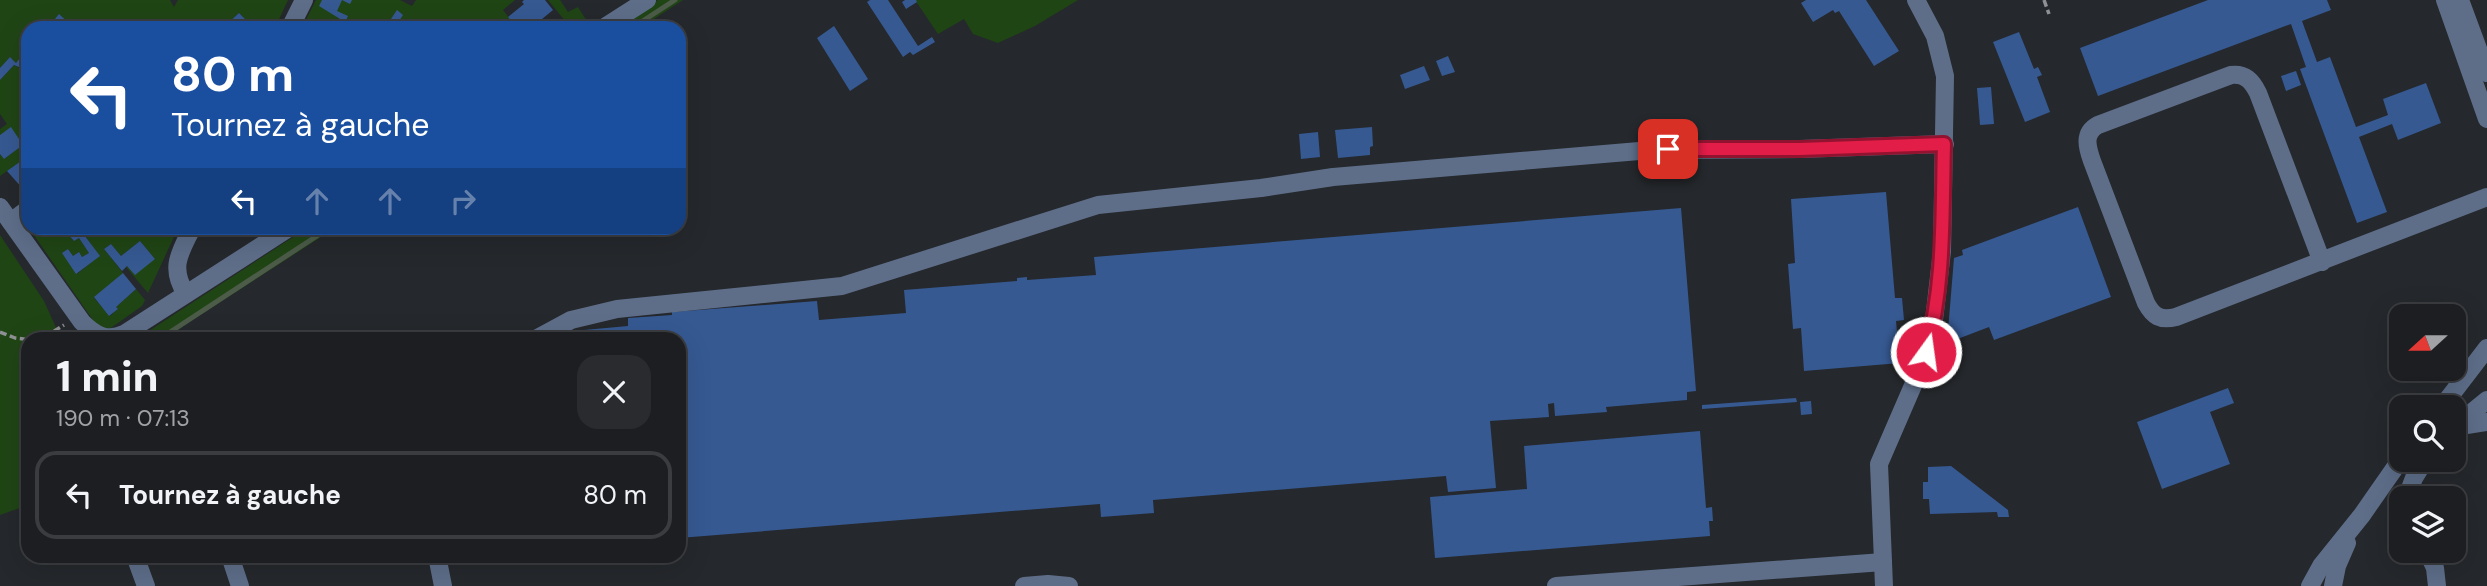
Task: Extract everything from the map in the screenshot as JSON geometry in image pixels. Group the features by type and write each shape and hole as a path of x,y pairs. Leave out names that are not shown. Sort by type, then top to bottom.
{"street":[{"path":"294,21 304,0"},
{"path":"614,21 645,0"},
{"path":"1884,586 1878,464 1916,382 1934,320 1942,251 1946,87 1943,63 1935,36 1916,0"},
{"path":"2445,0 2487,119"},
{"path":"2460,0 2487,73"},
{"path":"2322,262 2258,93 2244,76 2231,75 2098,125 2090,131 2087,141 2089,154 2146,303 2155,316 2161,319 2176,317 2322,262 2487,197"},
{"path":"549,332 571,320 617,309 842,286 1098,205 1261,188 1321,178 1651,149 1800,149 1944,144"},
{"path":"0,206 77,315 94,332"},
{"path":"10,222 21,214"},
{"path":"186,294 179,281 177,265 189,235"},
{"path":"126,332 278,235"},
{"path":"2451,395 2487,348"},
{"path":"2466,417 2487,400"},
{"path":"2466,425 2487,422"},
{"path":"2309,586 2321,566 2392,472"},
{"path":"2333,586 2340,559 2362,515"},
{"path":"1556,586 1883,562"},
{"path":"138,563 146,586"},
{"path":"232,563 240,586"},
{"path":"438,563 443,586"},
{"path":"2433,563 2437,586"},
{"path":"1024,586 1069,586"}],"path":[{"path":"2044,0 2049,14"},
{"path":"52,332 77,315"},
{"path":"0,332 21,339"}],"green space":[{"path":"0,0 170,0 174,7 178,0 288,0 278,21 247,21 239,13 231,21 21,21 21,57 16,63 10,57 0,68"},
{"path":"316,0 400,0 412,6 416,0 515,0 503,10 512,21 306,21"},
{"path":"548,0 560,0 568,12 578,7 587,21 565,21"},
{"path":"658,0 683,0 651,21 625,21"},
{"path":"915,0 1078,0 1035,26 998,43 973,34 964,19 938,34"},
{"path":"14,65 19,68 21,66 21,142 11,128 0,135 0,129 7,124 0,114 0,80"},
{"path":"21,146 21,161 0,176 0,154 4,159"},
{"path":"0,235 44,301 58,332 21,332 21,508 0,515"},
{"path":"34,235 69,235 74,241 79,238 89,253 82,257 79,252 73,256 68,249 63,253 77,274 99,256 85,235 175,235 148,293 126,267 155,259 140,241 121,256 111,244 104,249 123,273 94,298 110,316 136,289 145,300 142,306 108,330 95,323"},
{"path":"296,235 324,235 174,332 147,332"}],"building":[{"path":"322,0 342,0 337,11 348,16 343,21 319,6"},
{"path":"545,0 553,10 540,21 511,21 508,17 524,4 522,2"},
{"path":"888,0 918,46 932,37 935,42 913,55 910,52 903,57 867,2"},
{"path":"1806,0 1866,0 1899,51 1874,66 1839,11 1835,13 1833,10 1813,22 1801,3"},
{"path":"2208,0 2327,0 2331,10 2302,21 2317,62 2330,57 2356,127 2388,115 2383,99 2426,83 2441,123 2398,140 2392,124 2359,137 2387,212 2357,223 2300,69 2306,67 2291,24 2098,96 2080,48"},
{"path":"902,2 917,2 906,9"},
{"path":"397,10 403,15 399,21 391,19"},
{"path":"239,13 247,21 230,21"},
{"path":"59,14 67,21 53,21"},
{"path":"834,26 868,79 850,91 817,38"},
{"path":"2019,32 2034,69 2038,67 2042,75 2037,77 2050,112 2025,122 1993,42"},
{"path":"1448,56 1455,72 1442,76 1436,61"},
{"path":"10,57 16,63 21,57 21,68 14,65 0,80 0,68"},
{"path":"1424,66 1430,80 1405,89 1400,75"},
{"path":"2296,71 2301,85 2286,91 2281,76"},
{"path":"1991,87 1994,124 1980,125 1977,88"},
{"path":"11,127 21,142 21,146 4,159 0,154 0,135"},
{"path":"1372,127 1373,146 1370,147 1370,155 1338,158 1335,130"},
{"path":"1318,132 1320,157 1301,159 1299,134"},
{"path":"21,161 21,187 7,171"},
{"path":"1886,192 1895,298 1902,298 1904,320 1896,321 1900,363 1804,371 1801,328 1793,329 1788,264 1795,263 1791,199"},
{"path":"2078,207 2111,297 1994,340 1989,327 1947,343 1954,258 1963,255 1962,250"},
{"path":"1681,208 1696,391 1687,392 1687,400 1606,407 1607,412 1555,416 1554,403 1548,404 1549,417 1490,421 1496,488 1448,492 1446,476 1153,500 1154,513 1101,517 1100,504 686,537 686,332 584,332 628,326 628,318 672,315 672,312 817,301 819,320 906,313 904,290 1017,281 1017,278 1027,277 1027,280 1096,275 1094,257"},
{"path":"69,235 84,235 100,256 76,274 62,253 68,249 73,256 79,252 82,257 89,253 79,238 74,241"},
{"path":"140,241 155,259 135,275 127,266 122,271 104,249 111,244 121,256"},
{"path":"123,273 136,289 109,316 94,297"},
{"path":"2228,388 2234,403 2210,412 2230,464 2162,489 2137,422"},
{"path":"1796,398 1797,402 1702,409 1702,405"},
{"path":"1811,401 1812,414 1801,415 1800,402"},
{"path":"1700,431 1706,508 1712,507 1710,536 1435,558 1430,497 1527,489 1524,446"},
{"path":"1951,466 2008,510 2009,517 1998,517 1997,512 1930,514 1929,499 1923,499 1923,482 1928,482 1928,467"}],"waterway":[{"path":"643,21 675,0"},
{"path":"170,332 318,235"}],"route":[{"path":"1668,149 1800,149 1944,144 1941,268 1934,320 1926,352"}]}
